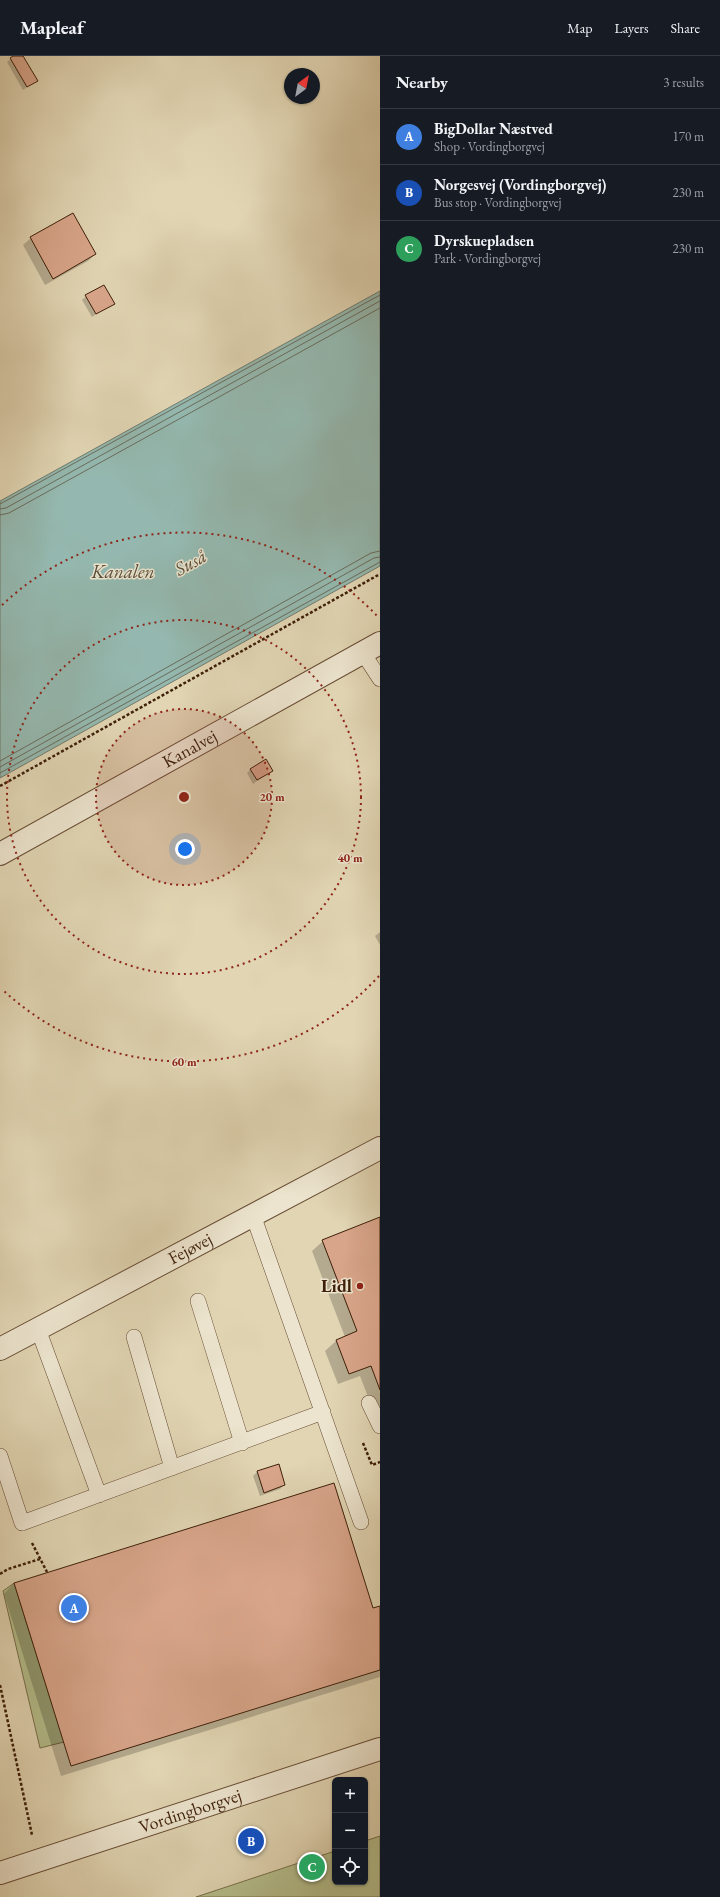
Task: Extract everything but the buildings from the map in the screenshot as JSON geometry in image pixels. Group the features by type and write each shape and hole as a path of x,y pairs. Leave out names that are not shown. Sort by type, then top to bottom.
{"street":[{"name":"Kanalvej","path":"0,854 372,648"},
{"name":"Fejøvej","path":"0,1349 380,1148"},
{"name":"Vordingborgvej","path":"0,1873 380,1749"}],"lane":[{"path":"372,648 380,679"},
{"path":"253,1215 362,1522"},
{"path":"198,1301 242,1443"},
{"path":"38,1329 99,1495"},
{"path":"134,1337 172,1468"},
{"path":"369,1403 380,1426"},
{"path":"0,1456 22,1523 323,1412"}],"path":[{"path":"0,786 380,574"},
{"path":"22,1523 47,1572"},
{"path":"0,1574 8,1569 40,1559"},
{"path":"0,1685 38,1861"}],"green space":[{"path":"14,1583 64,1742 40,1748 3,1591"},
{"path":"380,1836 380,1897 196,1897 332,1852 332,1885 368,1885 368,1840"}],"water":[{"name":"Kanalen","path":"380,291 380,566 0,778 0,501"}],"place":[{"name":"Lidl","path":"360,1286"},
{"name":"BigDollar Næstved","path":"74,1608"},
{"name":"Norgesvej (Vordingborgvej)","path":"251,1841"},
{"name":"Dyrskuepladsen","path":"312,1867"}],"water label":[{"name":"Suså","path":"190,562"}]}
